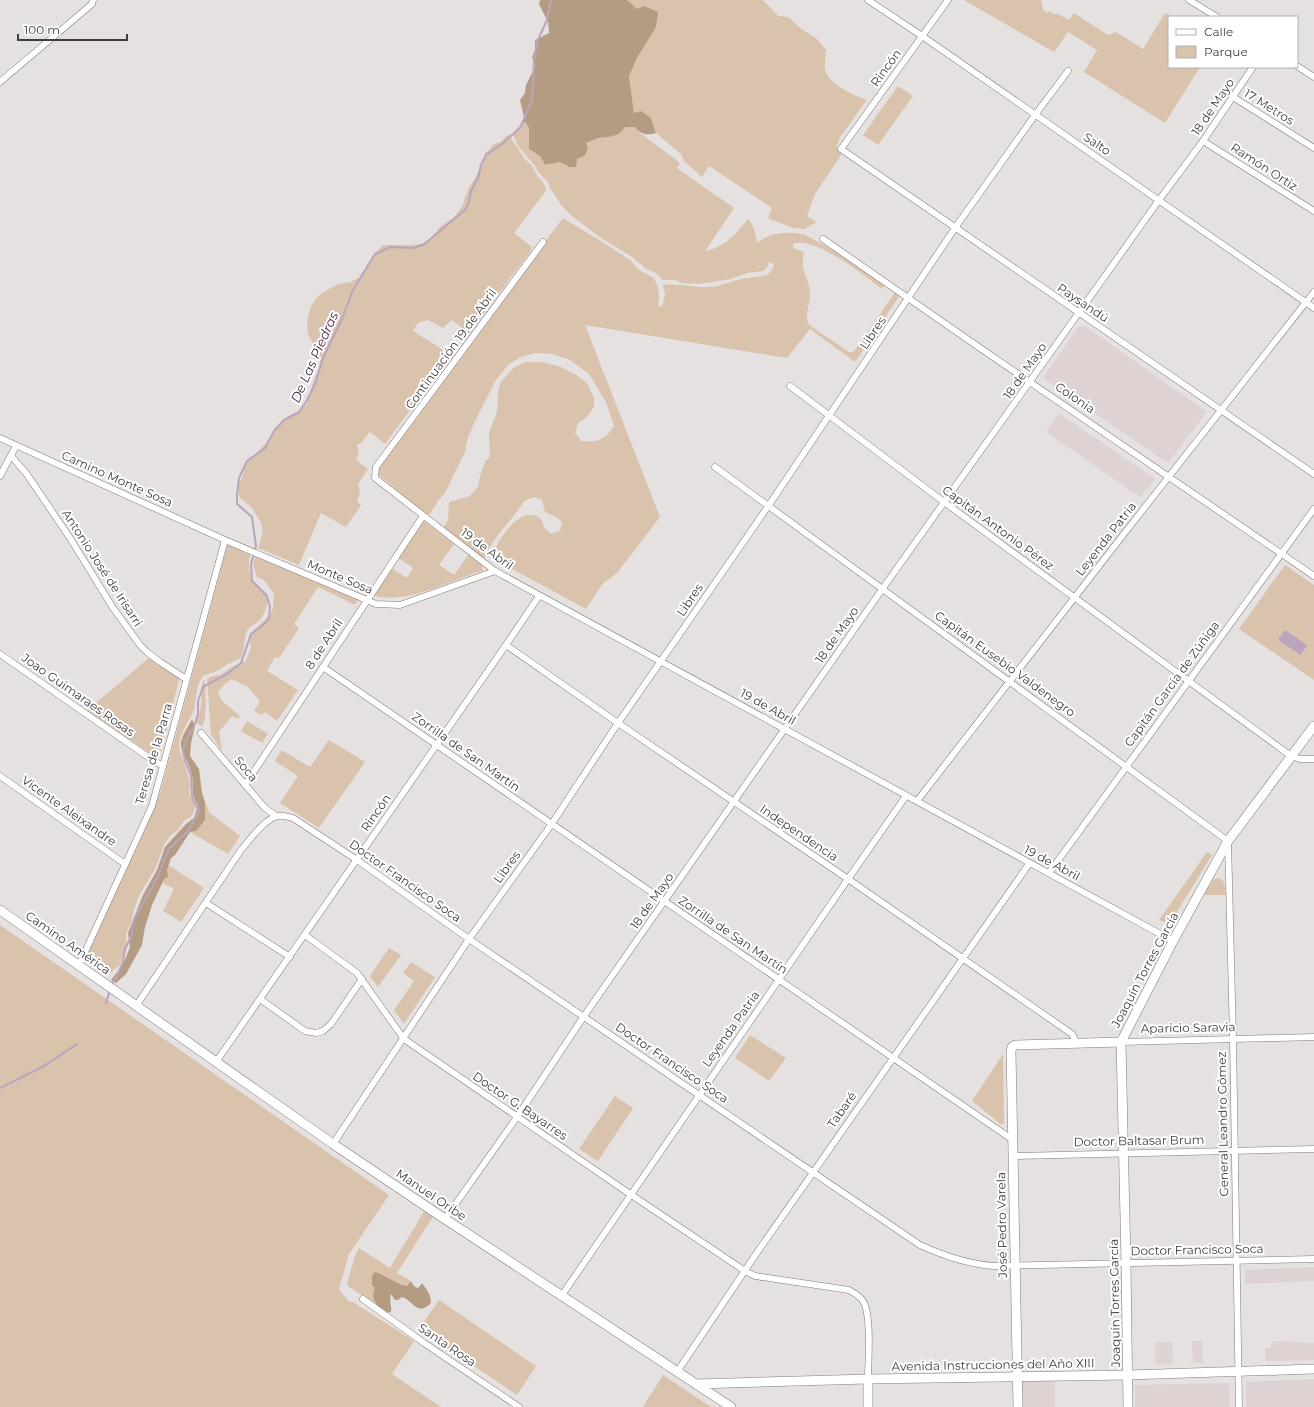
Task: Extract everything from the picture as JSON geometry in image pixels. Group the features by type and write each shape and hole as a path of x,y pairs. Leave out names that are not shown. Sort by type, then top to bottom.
{"street":[{"path":"0,82 92,4 93,0"},
{"name":"Salto","path":"868,0 1314,308"},
{"name":"Rincón","path":"841,149 948,0"},
{"path":"1189,0 1215,16"},
{"path":"1298,67 1314,77"},
{"name":"18 de Mayo","path":"445,1219 517,1116 584,1016 883,588 1159,200 1203,141 1252,68"},
{"name":"Libres","path":"333,1144 469,939 551,825 618,723 662,662 769,505 955,228 1068,71"},
{"name":"17 Metros","path":"1233,97 1314,148"},
{"name":"Ramón Ortiz","path":"1203,141 1314,211"},
{"name":"Paysandú","path":"841,149 1314,474"},
{"name":"Colonia","path":"823,239 1314,576"},
{"name":"Continuación 19 de Abril","path":"376,467 543,242"},
{"name":"Leyenda Patria","path":"917,801 1009,680 1314,292"},
{"name":"Capitán Antonio Pérez","path":"790,386 944,502 1291,756"},
{"name":"Camino Monte Sosa","path":"0,438 225,540"},
{"path":"0,476 16,446"},
{"name":"Antonio José de Irisarri","path":"11,456 70,538 113,608 140,645 160,662 186,679"},
{"name":"19 de Abril","path":"376,467 375,478 495,572 1172,941"},
{"name":"Capitán Eusebio Valdenegro","path":"715,467 1228,841"},
{"name":"Capitán García de Zúñiga","path":"1049,873 1188,680 1314,509"},
{"name":"8 de Abril","path":"245,785 423,516"},
{"name":"Monte Sosa","path":"225,540 250,549 366,601 376,604 400,605 495,572"},
{"name":"Teresa de la Parra","path":"78,965 152,806 225,540"},
{"name":"Rincón","path":"216,1062 539,596"},
{"name":"Independencia","path":"506,645 1072,1034 1076,1042"},
{"name":"Joao Guimaraes Rosas","path":"0,654 163,766"},
{"name":"Zorrilla de San Martín","path":"323,667 551,825 1013,1140"},
{"name":"Joaquín Torres García","path":"1128,1407 1121,1042 1172,941 1228,841 1314,726"},
{"name":"Soca","path":"201,733 265,808 276,816"},
{"path":"1291,756 1300,759 1314,759"},
{"name":"Vicente Aleixandre","path":"0,776 125,864"},
{"name":"Leyenda Patria","path":"562,1295 630,1194 906,796"},
{"path":"136,1006 241,850 260,828 276,816"},
{"name":"Doctor Francisco Soca","path":"276,816 293,818 357,860 469,939 920,1245 936,1252 958,1260 979,1265 994,1266 1314,1259"},
{"name":"General Leandro Gómez","path":"1228,841 1239,1407"},
{"name":"Tabaré","path":"677,1372 813,1171 1029,864"},
{"path":"206,903 290,957"},
{"name":"Camino América","path":"0,910 123,996"},
{"name":"Doctor G. Bayarres","path":"305,935 351,967 362,979 404,1039 745,1271 755,1276 848,1290 857,1294 864,1302 868,1317 868,1379"},
{"path":"260,998 305,1031 316,1033 323,1031 331,1024 362,979"},
{"name":"Manuel Oribe","path":"123,996 333,1144 731,1407"},
{"name":"Aparicio Saravia","path":"1015,1045 1076,1042 1314,1037"},
{"name":"José Pedro Varela","path":"1015,1045 1011,1050 1018,1407"},
{"name":"Doctor Baltasar Brum","path":"1013,1156 1314,1149"},
{"name":"Santa Rosa","path":"363,1299 424,1343 519,1407"},
{"name":"Avenida Instrucciones del Año XIII","path":"696,1384 868,1379 1128,1375 1314,1369"},
{"path":"868,1379 868,1407"}],"shaded area":[{"path":"540,0 627,0 637,9 644,6 658,12 656,27 637,58 629,76 634,113 641,111 651,118 656,133 644,134 635,127 625,127 619,134 598,138 586,143 588,149 584,156 577,159 576,167 570,167 560,162 545,165 540,156 529,149 529,128 526,123 523,122 524,117 520,100 525,93 526,85 535,67 532,57 535,50 535,40 549,33 548,22 539,4"},
{"path":"1079,326 1085,326 1207,412 1168,463 1043,378"},
{"path":"1059,413 1155,479 1140,497 1046,432"},
{"path":"1285,630 1307,645 1301,655 1278,640"},
{"path":"192,719 195,726 190,756 199,769 202,793 205,802 205,820 196,831 190,832 175,855 171,858 167,870 168,877 164,879 152,905 145,927 142,945 126,974 116,983 111,980 122,966 126,957 130,947 128,933 143,895 157,870 165,847 186,824 194,818 198,805 195,801 193,792 190,768 181,746 183,736"},
{"path":"1314,1267 1314,1281 1245,1284 1245,1270"},
{"path":"375,1272 407,1286 411,1281 417,1288 422,1283 427,1290 431,1303 422,1309 416,1307 402,1297 395,1300 391,1294 391,1312 386,1313 377,1305 373,1296 375,1288 372,1285 372,1276"},
{"path":"1192,1341 1202,1341 1203,1363 1193,1363"},
{"path":"1272,1341 1314,1343 1314,1360 1266,1361 1265,1348 1271,1348"},
{"path":"1155,1342 1172,1342 1173,1364 1156,1365"},
{"path":"1314,1379 1314,1407 1246,1407 1246,1382"},
{"path":"1022,1381 1055,1381 1055,1407 1022,1407"},
{"path":"1229,1383 1230,1407 1135,1407 1135,1385"}],"green space":[{"path":"627,0 763,0 778,16 788,17 800,28 816,38 826,50 825,69 831,79 842,88 867,100 840,137 837,146 841,155 815,194 807,216 816,222 805,229 793,228 768,218 772,208 709,166 702,177 684,161 681,154 656,133 651,118 634,113 629,76 637,58 656,27"},
{"path":"964,0 1042,0 1042,9 1047,13 1049,11 1055,15 1056,13 1069,20 1074,13 1108,35 1116,32 1143,49 1165,13 1170,16 1168,16 1168,68 1199,68 1165,123 1084,72 1097,50 1068,32 1054,52"},
{"path":"898,86 913,96 878,145 863,135"},
{"path":"523,122 526,123 529,128 529,149 540,156 545,165 577,159 586,143 598,138 609,137 625,127 635,127 639,132 680,163 677,168 734,208 705,251 718,247 729,240 748,219 753,227 757,243 767,237 778,234 795,233 810,237 853,262 886,284 882,289 839,258 813,245 802,243 793,244 793,248 804,252 803,265 810,289 807,314 809,325 849,352 853,352 856,349 896,291 900,295 855,362 810,329 787,358 585,325 660,517 617,573 603,583 586,609 492,558 498,543 509,527 523,517 530,515 540,518 544,527 551,534 560,531 562,523 558,518 545,512 542,500 535,497 524,501 493,542 485,558 477,556 446,531 444,527 448,520 449,502 470,496 478,487 485,462 490,456 489,433 497,412 500,383 513,368 525,362 543,362 561,367 587,383 594,398 594,406 588,416 578,423 575,433 581,441 600,440 607,435 614,426 606,402 589,374 570,360 552,354 535,353 521,357 508,365 496,380 468,437 465,452 445,493 430,514 425,514 378,474 378,460 563,218 615,250 630,260 639,270 654,278 659,291 658,305 662,307 665,294 663,285 711,287 742,279 764,276 770,272 774,264 769,262 764,271 747,273 731,279 699,284 682,283 676,280 663,280 656,273 646,269 631,256 601,238 572,216 561,205 550,188 548,182 538,172 535,166 518,146 513,134"},
{"path":"509,135 546,188 545,192 514,233 532,247 530,252 480,318 478,318 469,333 452,320 443,328 428,320 418,323 413,331 451,355 385,444 370,432 360,444 357,444 359,453 356,460 368,469 358,484 360,493 357,502 361,505 346,527 321,513 299,565 258,548 263,532 261,523 252,508 240,498 237,490 245,465 267,442 282,421 300,411 307,404 314,379 320,367 319,355 308,334 307,321 311,306 318,296 329,289 338,284 351,282 360,277 374,254 383,245 415,245 428,242 441,226 454,217 463,205 468,190 483,164 485,153 493,144 501,142 506,136"},
{"path":"419,522 425,522 454,544 439,565 454,575 468,555 482,565 483,571 412,595 383,597 370,594 388,566 407,578 413,568 395,556"},
{"path":"228,544 251,553 249,563 250,572 257,585 266,592 268,601 261,619 247,631 241,658 219,670 203,676 198,685 194,710 182,733 179,748 188,774 190,785 189,793 195,808 192,816 184,821 164,845 155,869 140,894 134,909 131,923 126,933 127,948 120,965 106,976 96,970 91,964 88,953 142,836 160,793"},
{"path":"256,554 355,596 358,600 355,605 318,587 294,624 299,628 279,658 275,657 267,671 298,690 277,721 265,712 261,715 254,711 260,701 248,687 232,679 223,686 218,692 222,701 240,716 238,719 232,716 219,732 222,751 211,734 207,679 212,676 220,675 233,666 246,661 251,647 249,638 252,632 270,614 273,608 274,594 264,580 257,577 253,565"},
{"path":"1285,565 1314,585 1314,680 1239,629"},
{"path":"150,657 178,677 179,680 161,751 154,756 87,711"},
{"path":"205,679 206,711 202,727 195,721 200,713 201,688"},
{"path":"247,721 268,734 262,743 241,731"},
{"path":"329,740 365,762 319,828 280,803 298,776 275,761 281,750 310,767"},
{"path":"205,802 210,813 240,836 228,854 190,832 196,830 205,820"},
{"path":"1207,852 1212,855 1170,923 1159,920"},
{"path":"168,865 204,888 181,922 163,911 174,889 163,883 164,879 168,877"},
{"path":"1220,878 1224,882 1226,895 1203,895 1214,879"},
{"path":"0,925 389,1195 349,1254 339,1289 349,1302 353,1302 414,1341 392,1374 441,1407 0,1407"},
{"path":"389,948 401,955 378,987 370,976"},
{"path":"411,962 435,977 404,1024 394,1010 414,981 403,973"},
{"path":"750,1035 786,1058 769,1081 735,1058"},
{"path":"1003,1054 1004,1123 1002,1125 972,1101"},
{"path":"615,1096 633,1108 598,1161 579,1149"},
{"path":"425,1210 434,1215 397,1273 411,1281 407,1286 382,1274 375,1288 378,1306 348,1286 347,1283 359,1248 390,1268"},
{"path":"439,1300 536,1366 517,1395 419,1329"},
{"path":"663,1375 711,1407 643,1407"}],"waterway":[{"name":"De Las Piedras","path":"112,984 123,962 125,949 131,937 134,919 158,877 170,848 188,831 199,811 192,797 191,775 185,761 183,751 186,740 194,727 198,714 198,701 203,687 227,674 241,663 251,634 269,619 270,607 267,596 252,581 251,564 256,546 252,517 237,504 239,478 247,461 265,448 274,431 284,420 299,412 306,402 315,384 323,358 342,319 353,290 375,254 391,247 413,248 423,245 465,210 486,155 520,128 532,100 534,60 537,42 547,20 551,0"},
{"name":"De Las Piedras","path":"106,1003 110,990"},
{"name":"De Las Piedras","path":"0,1088 44,1066 77,1044"}]}
